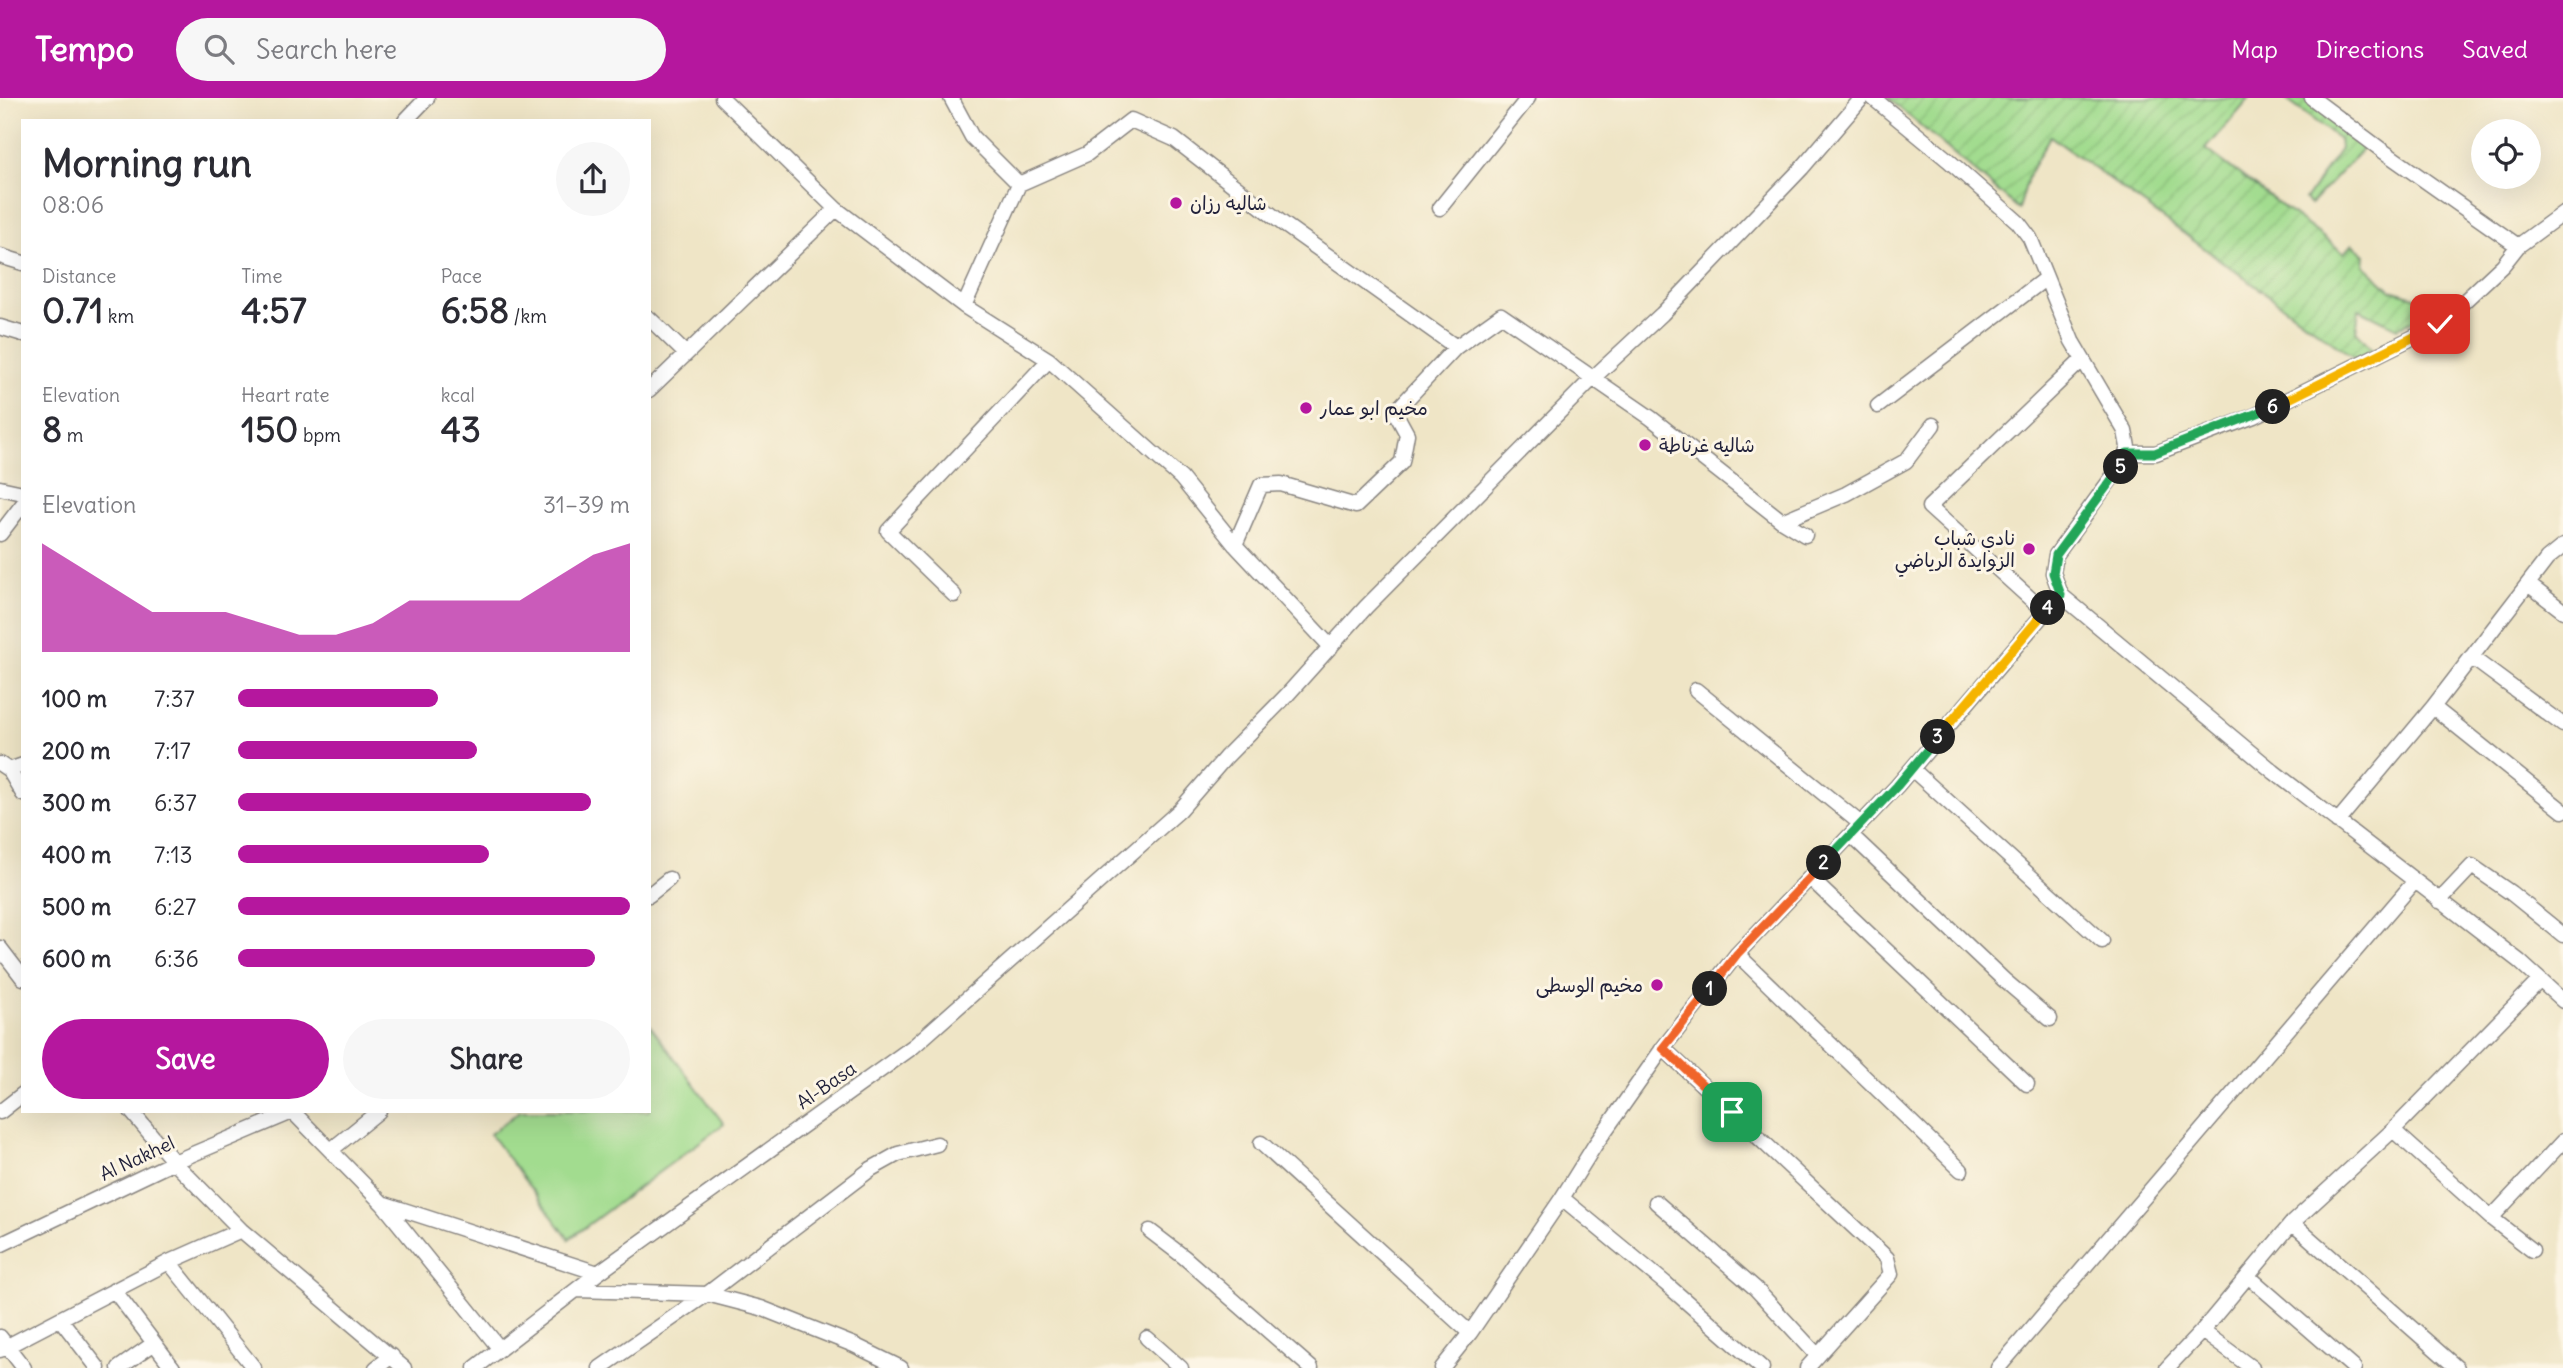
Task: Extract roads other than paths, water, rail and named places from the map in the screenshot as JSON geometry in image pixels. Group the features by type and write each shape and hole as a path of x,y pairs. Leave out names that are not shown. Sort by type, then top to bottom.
{"street":[{"path":"407,119 427,98"},
{"path":"722,98 836,209 964,306 1049,360 1181,478 1235,545 1331,648"},
{"path":"951,98 972,137 1019,184"},
{"path":"1440,208 1528,98"},
{"name":"Al-Basa","path":"475,1368 598,1273 914,1046 1180,810 1366,607 1593,378 1680,296 1802,168 1862,98"},
{"path":"1873,98 1948,159 2018,222 2030,237 2071,341 2125,431 2127,453 2120,468 2056,555 2053,573 2061,595 2137,661 2563,1001"},
{"path":"2312,98 2518,246"},
{"path":"964,306 1019,184 1087,154 1131,120 1174,139 1282,223 1456,346"},
{"path":"651,388 836,209"},
{"path":"2127,453 2155,453 2254,416 2440,324 2503,265 2518,246 2563,213"},
{"path":"0,256 21,262"},
{"path":"1878,406 2046,278"},
{"path":"1235,545 1261,485 1281,484 1356,506 1402,462 1407,434 1395,412 1456,346 1501,314 1651,418 1782,521 1805,535"},
{"path":"651,320 686,354"},
{"path":"0,327 21,333"},
{"path":"954,595 888,531 1049,360"},
{"path":"2045,612 1929,508 2082,360"},
{"path":"1782,521 1846,494 1906,461 1933,425"},
{"path":"0,488 21,493"},
{"path":"0,534 21,507"},
{"path":"2337,821 2433,707 2547,559 2563,546"},
{"path":"2528,584 2563,611"},
{"path":"1442,1368 1470,1333 1663,1048 1737,954 1912,769 2061,595"},
{"path":"2471,657 2563,725"},
{"path":"1696,690 1856,830 2004,980 2050,1019"},
{"path":"2433,707 2563,811"},
{"path":"11,766 21,789"},
{"path":"1912,769 2102,941"},
{"path":"2439,901 2472,866 2563,935"},
{"path":"1811,878 2027,1084"},
{"path":"651,893 668,879"},
{"path":"1998,1368 2415,881"},
{"path":"0,948 21,975"},
{"path":"1737,954 1961,1170"},
{"path":"2167,1368 2202,1331 2292,1223 2393,1130 2540,980"},
{"path":"1663,1048 1887,1258 1891,1274 1807,1368"},
{"path":"0,1112 21,1096"},
{"path":"133,1113 174,1162 241,1230 404,1368"},
{"name":"Al Nakhel","path":"0,1245 174,1162 290,1113"},
{"path":"293,1113 383,1204 500,1349"},
{"path":"331,1150 377,1113"},
{"path":"2393,1130 2532,1251"},
{"path":"2491,1218 2563,1141"},
{"path":"1261,1143 1470,1333"},
{"path":"600,1368 707,1294 871,1169 898,1154 937,1144"},
{"path":"1562,1199 1665,1283 1762,1368"},
{"path":"1656,1202 1755,1288 1818,1356"},
{"path":"383,1204 598,1273"},
{"path":"2292,1223 2457,1368"},
{"path":"24,1368 2,1344 61,1320 169,1262 241,1230"},
{"path":"1150,1231 1184,1257 1311,1368"},
{"path":"169,1262 254,1368"},
{"path":"2248,1276 2354,1368"},
{"path":"114,1290 173,1368"},
{"path":"577,1290 707,1294 761,1308 853,1345 901,1368"},
{"path":"61,1320 98,1368"},
{"path":"2202,1331 2252,1368"},
{"path":"1147,1338 1181,1368"},
{"path":"119,1368 153,1344"},
{"path":"376,1368 392,1356"}],"place":[{"name":"شاليه رزان","path":"1176,203"},
{"name":"مخيم ابو عمار","path":"1306,408"},
{"name":"شاليه غرناطة","path":"1645,445"},
{"name":"نادي شباب الزوايدة الرياضي","path":"2029,549"},
{"name":"مخيم الوسطى","path":"1657,985"}]}
